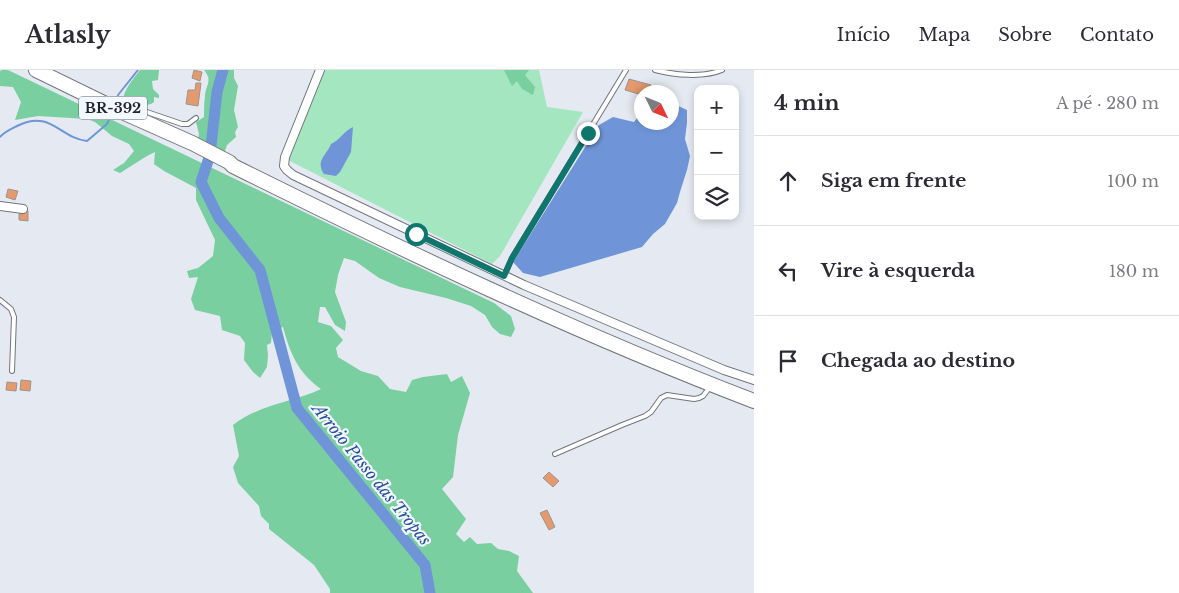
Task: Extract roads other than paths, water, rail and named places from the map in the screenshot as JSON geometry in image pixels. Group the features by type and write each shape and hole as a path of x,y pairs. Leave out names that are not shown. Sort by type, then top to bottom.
{"highway":[{"name":"BR-392","path":"36,70 536,307 712,383 754,397"},
{"path":"712,383 754,401"}],"street":[{"path":"320,70 285,158 284,166 293,175 504,276 724,370 754,380"},
{"path":"0,206 23,209"}],"lane":[{"path":"504,276 512,258 626,70"},
{"path":"655,70 687,75 722,70"},
{"path":"120,111 138,109 182,124 188,124 196,118"},
{"path":"0,300 11,309 14,317 12,371"},
{"path":"555,454 645,416 651,412 661,398 667,395 699,398 703,396 712,383"}],"water":[{"path":"679,106 687,110 685,139 690,156 677,203 665,224 642,247 540,277 523,273 513,262 599,125 613,117 634,122 634,130 679,130"},
{"path":"353,127 351,152 340,172 336,176 324,174 321,161 331,144"}],"waterway":[{"path":"116,103 118,95 138,70"},
{"name":"Arroio Passo das Tropas","path":"223,70 217,92 210,155 201,182 219,218 260,270 297,408 425,565 430,593"},
{"path":"0,137 17,126 38,121 47,122 77,139 87,141 107,124 112,112"}]}
